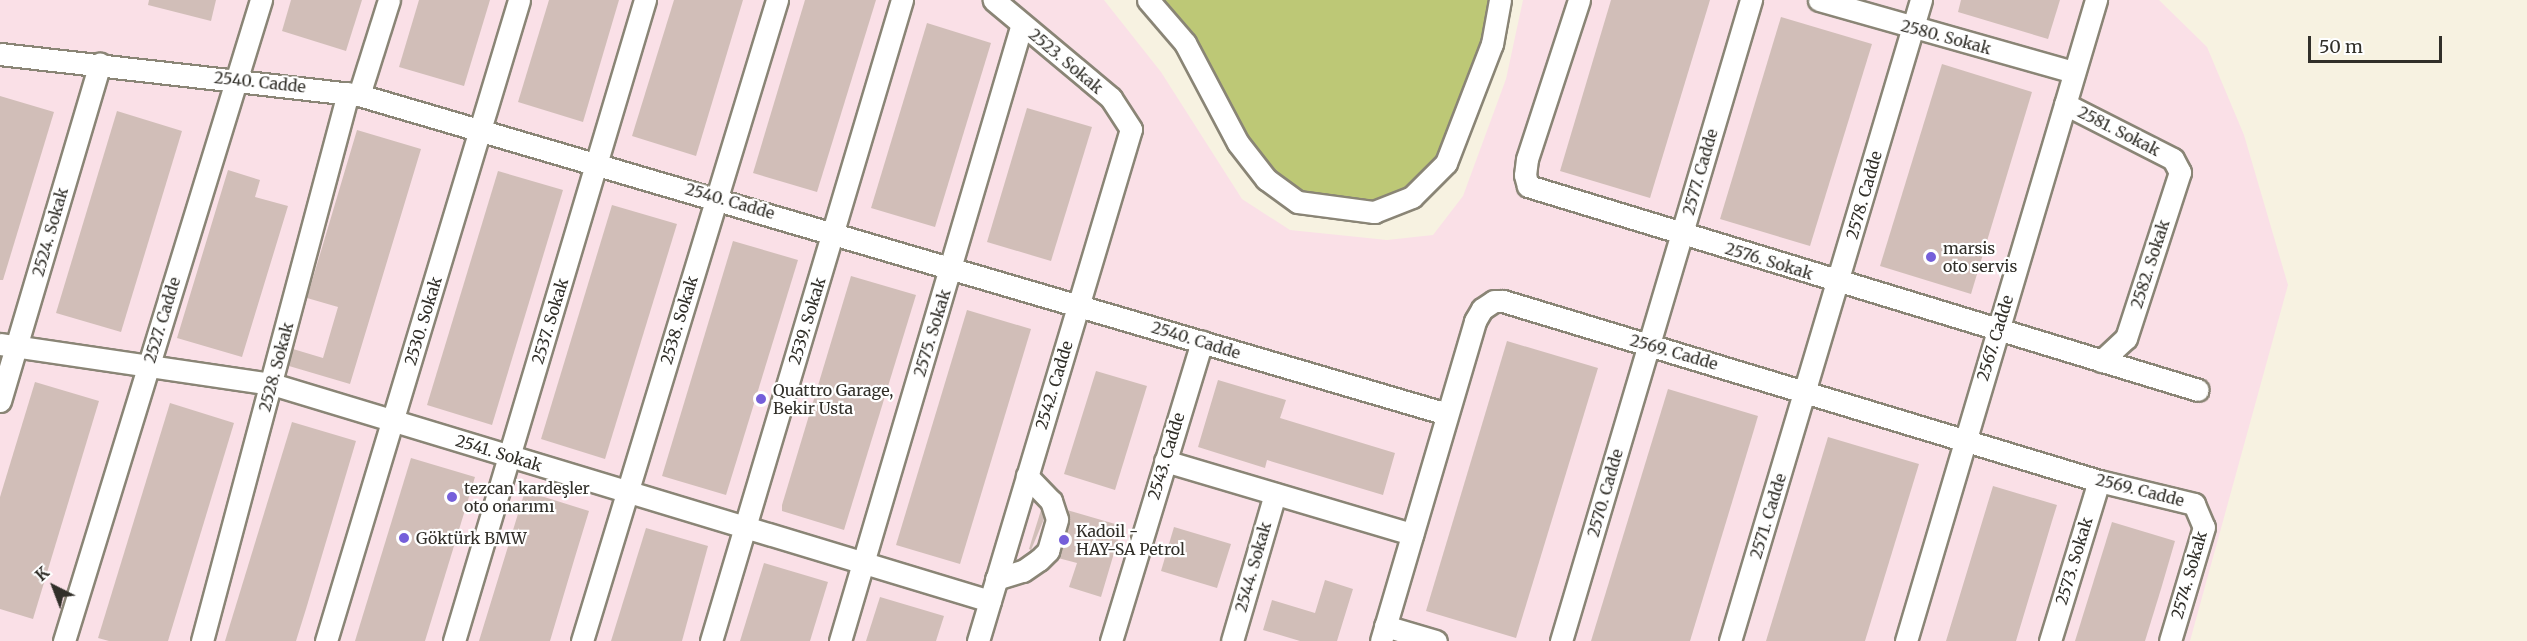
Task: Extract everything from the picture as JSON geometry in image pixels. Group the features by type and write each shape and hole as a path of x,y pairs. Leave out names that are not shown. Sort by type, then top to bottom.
{"street":[{"name":"2527. Cadde","path":"64,641 261,0"},
{"name":"2528. Sokak","path":"202,641 354,94 389,0"},
{"name":"2530. Sokak","path":"326,641 519,0"},
{"name":"2537. Sokak","path":"454,641 645,0"},
{"name":"2538. Sokak","path":"582,641 777,0"},
{"name":"2539. Sokak","path":"711,641 902,0"},
{"name":"2523. Sokak","path":"994,0 1111,98 1131,129"},
{"path":"1148,0 1185,43 1238,143 1266,179 1298,202 1374,212 1412,197 1446,163 1492,44 1500,0"},
{"name":"2576. Sokak","path":"1579,0 1527,159 1524,175 1528,186 1682,235 2198,390"},
{"name":"2577. Cadde","path":"1649,344 1751,0"},
{"name":"2580. Sokak","path":"1819,0 2074,72"},
{"name":"2578. Cadde","path":"1807,391 1921,0"},
{"name":"2567. Cadde","path":"1906,641 2096,0"},
{"name":"2575. Sokak","path":"840,641 1022,24"},
{"name":"2540. Cadde","path":"0,54 354,94 834,231 1447,414"},
{"name":"2524. Sokak","path":"0,401 8,346 100,64"},
{"name":"2581. Sokak","path":"2065,104 2173,159"},
{"name":"2542. Cadde","path":"978,641 1131,129"},
{"name":"2582. Sokak","path":"2102,362 2126,338 2178,180 2180,172 2173,159"},
{"name":"2569. Cadde","path":"1383,633 1474,321 1494,301 1807,391 2098,481 2194,504 2199,509"},
{"name":"2543. Cadde","path":"1111,641 1202,341"},
{"name":"2570. Cadde","path":"1561,641 1649,344"},
{"name":"2541. Sokak","path":"8,346 272,384 990,601"},
{"name":"2571. Cadde","path":"1730,641 1807,391"},
{"path":"1165,461 1412,534"},
{"path":"996,579 1023,571 1039,560 1048,551 1058,519 1051,501 1027,476"},
{"name":"2573. Sokak","path":"2050,641 2098,481"},
{"name":"2544. Sokak","path":"1232,641 1275,494"},
{"name":"2574. Sokak","path":"2170,641 2204,527 2199,509"},
{"path":"1383,633 1436,641"}],"shaded area":[{"path":"0,0 1104,0 1161,72 1242,199 1290,230 1387,240 1433,235 1463,196 1506,79 1523,0 2159,0 2207,47 2244,135 2288,285 2190,641 0,641"}],"green space":[{"path":"1148,0 1500,0 1446,163 1374,212 1298,202 1266,179"}],"building":[{"path":"149,0 216,0 211,21 148,5"},
{"path":"291,0 362,0 346,51 282,31"},
{"path":"419,0 490,0 464,86 399,67"},
{"path":"549,0 619,0 583,122 518,102"},
{"path":"674,0 743,0 696,156 632,136"},
{"path":"805,0 876,0 817,192 753,173"},
{"path":"1611,0 1710,0 1650,198 1560,171"},
{"path":"1961,0 2060,0 2048,39 1958,12"},
{"path":"1781,17 1872,44 1810,246 1720,219"},
{"path":"927,23 991,43 935,227 871,208"},
{"path":"1942,64 2032,92 1971,294 1880,266"},
{"path":"0,96 54,112 3,280 0,280"},
{"path":"1027,108 1092,127 1051,261 987,242"},
{"path":"117,111 182,131 121,332 56,313"},
{"path":"357,130 421,149 350,384 289,366 293,349 323,358 338,307 307,298"},
{"path":"228,170 260,180 255,197 288,206 242,357 177,338"},
{"path":"498,171 563,190 492,425 427,405"},
{"path":"612,205 677,224 605,459 541,439"},
{"path":"733,241 798,260 726,495 662,476"},
{"path":"851,276 916,295 844,530 782,511 782,505"},
{"path":"967,310 1031,329 960,564 896,545"},
{"path":"1507,341 1598,368 1516,638 1426,611"},
{"path":"1096,371 1147,386 1115,490 1064,474"},
{"path":"1218,380 1286,400 1280,418 1395,453 1383,495 1267,460 1265,468 1198,447"},
{"path":"35,382 99,401 33,619 0,609 0,497"},
{"path":"1668,389 1758,416 1690,641 1591,641"},
{"path":"170,403 234,423 168,641 109,641 98,638"},
{"path":"292,422 356,441 306,609 296,641 225,641"},
{"path":"1828,437 1919,464 1865,641 1766,641"},
{"path":"411,458 475,477 425,641 355,641"},
{"path":"1993,486 2057,505 2016,641 1946,641"},
{"path":"525,491 589,511 550,641 479,641"},
{"path":"1041,510 1044,519 1031,550 1029,549"},
{"path":"1067,510 1122,526 1101,597 1069,587 1077,563 1058,558 1069,522"},
{"path":"2112,522 2175,541 2145,641 2075,641"},
{"path":"1174,527 1231,544 1217,588 1161,571"},
{"path":"646,528 708,546 682,641 611,641"},
{"path":"764,563 828,582 810,641 740,641"},
{"path":"1325,580 1353,589 1337,641 1300,641 1263,630 1272,600 1315,613"},
{"path":"880,597 944,616 936,641 866,641"}],"place":[{"name":"marsis oto servis","path":"1931,257"},
{"name":"Quattro Garage, Bekir Usta","path":"761,399"},
{"name":"tezcan kardeşler oto onarımı","path":"452,497"},
{"name":"Göktürk BMW","path":"404,538"},
{"name":"Kadoil - HAY-SA Petrol","path":"1064,540"}]}
